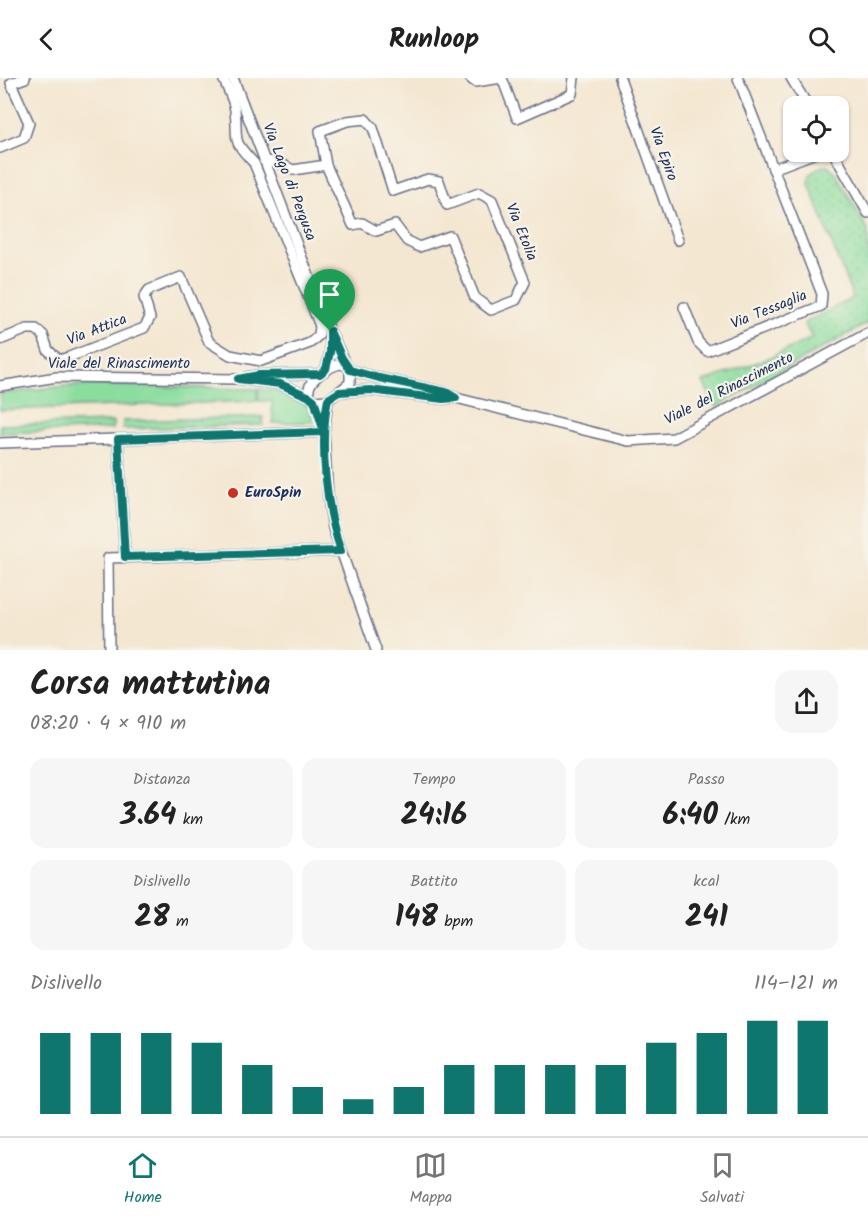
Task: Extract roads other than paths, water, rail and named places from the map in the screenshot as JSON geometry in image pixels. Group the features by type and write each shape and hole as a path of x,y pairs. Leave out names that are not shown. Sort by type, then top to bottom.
{"street":[{"path":"0,148 24,138 28,123 11,83 25,78"},
{"path":"223,78 235,108 235,138 254,132"},
{"name":"Via Lago di Pergusa","path":"233,78 330,331 348,367"},
{"path":"470,78 476,82 502,78 517,118 572,94 574,78"},
{"name":"Via Epiro","path":"620,78 678,240"},
{"path":"738,78 773,169 792,162"},
{"path":"791,78 802,96"},
{"name":"Via Etolia","path":"365,119 373,128 393,191 428,179 439,182 447,205 479,193 492,200 525,282 516,300 491,310 476,298 450,236 419,247 407,241 395,225 376,231 362,223 353,225 326,165 320,131 347,121 365,119"},
{"name":"Via Attica","path":"0,340 27,329 36,329 43,335 48,350 59,360 69,357 144,328 150,318 144,297 149,290 181,277 208,342 230,355 261,361 310,343 319,335 320,326 254,163 240,148 235,138"},
{"path":"264,161 277,162 293,170 326,165"},
{"path":"839,162 868,213"},
{"name":"Via Tessaglia","path":"684,307 698,342 707,351 821,306 822,294 773,169"},
{"path":"323,372 330,352 330,331"},
{"name":"Viale del Rinascimento","path":"348,367 379,378 446,392 456,398 628,441 674,438 868,333"},
{"path":"238,379 280,384 312,399 328,399 350,383 348,367 333,365 310,386 312,399 324,432"},
{"path":"238,379 259,375 323,372"},
{"name":"Viale del Rinascimento","path":"0,386 57,377 238,379"},
{"name":"Viale del Rinascimento","path":"339,392 370,390 443,399 456,398"},
{"path":"328,399 324,432 328,497 333,528 376,650"},
{"path":"0,443 324,432"},
{"path":"118,439 125,557"},
{"path":"109,650 108,558 341,551"}],"place":[{"name":"EuroSpin","path":"233,493"}]}
